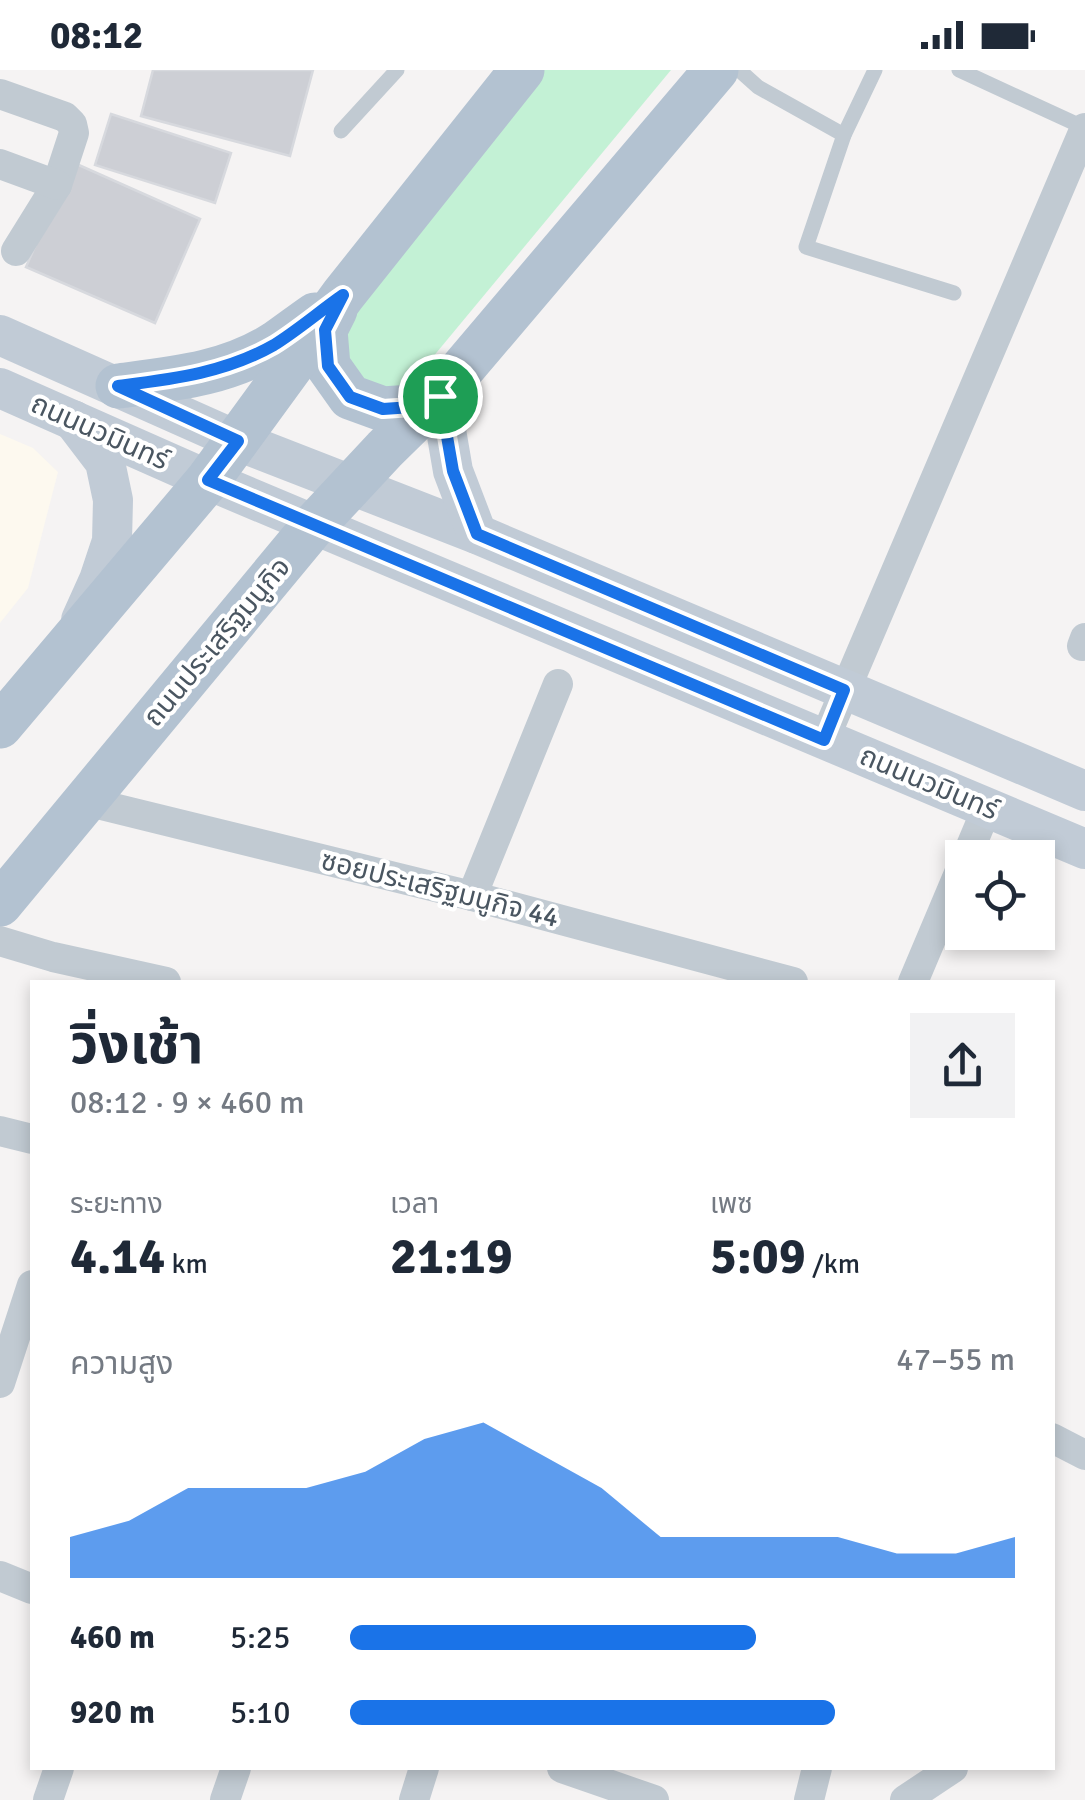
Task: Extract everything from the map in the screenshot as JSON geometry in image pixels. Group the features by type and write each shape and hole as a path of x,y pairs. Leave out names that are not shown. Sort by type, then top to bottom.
{"main road":[{"path":"7,711 208,480 343,295 522,70"},
{"name":"ถนนประเสริฐมนูกิจ","path":"0,904 315,524 440,396 716,70"},
{"path":"118,386 182,378 238,362 274,344 343,295"},
{"path":"343,295 325,330 328,366 350,397 383,409 412,407 440,396 453,471 477,534"},
{"name":"ถนนนวมินทร์","path":"0,335 238,441 477,534 1085,790"},
{"name":"ถนนนวมินทร์","path":"0,388 208,480 1085,849"},
{"path":"72,418 105,462 113,500 112,542 74,638"}],"street":[{"path":"0,94 65,118 74,133 57,184 16,251"},
{"path":"824,740 1082,141"},
{"path":"0,164 57,184"},
{"path":"472,896 558,684"},
{"name":"ซอยประเสริฐมนูกิจ 44","path":"85,802 472,896 787,980"},
{"path":"974,840 987,808"},
{"path":"914,980 945,906"},
{"path":"0,941 157,980"},
{"path":"0,1131 30,1139"},
{"path":"0,1383 30,1291"},
{"path":"1055,1439 1085,1454"},
{"path":"0,1576 30,1588"},
{"path":"48,1800 58,1770"},
{"path":"225,1800 235,1770"},
{"path":"414,1800 423,1770"},
{"path":"569,1770 654,1800"},
{"path":"809,1800 816,1770"},
{"path":"905,1800 950,1770"}],"lane":[{"path":"341,131 398,70"},
{"path":"740,70 758,87 844,134"},
{"path":"875,70 844,134 806,247 954,293"},
{"path":"964,71 1082,141"}],"shaded area":[{"path":"0,434 33,448 58,472 28,588 0,623"}],"green space":[{"path":"540,70 671,70 408,387 381,393 357,381 337,329"}],"building":[{"path":"153,70 313,70 290,156 141,116"},
{"path":"111,114 231,153 215,203 95,165"},
{"path":"72,162 200,219 155,323 26,267"}],"route":[{"path":"343,295 325,330 328,366 350,397 383,409 412,407 440,396 453,471 477,534 844,690 824,740 208,480 238,441 118,386 182,378 238,362 274,344 343,295"}]}
